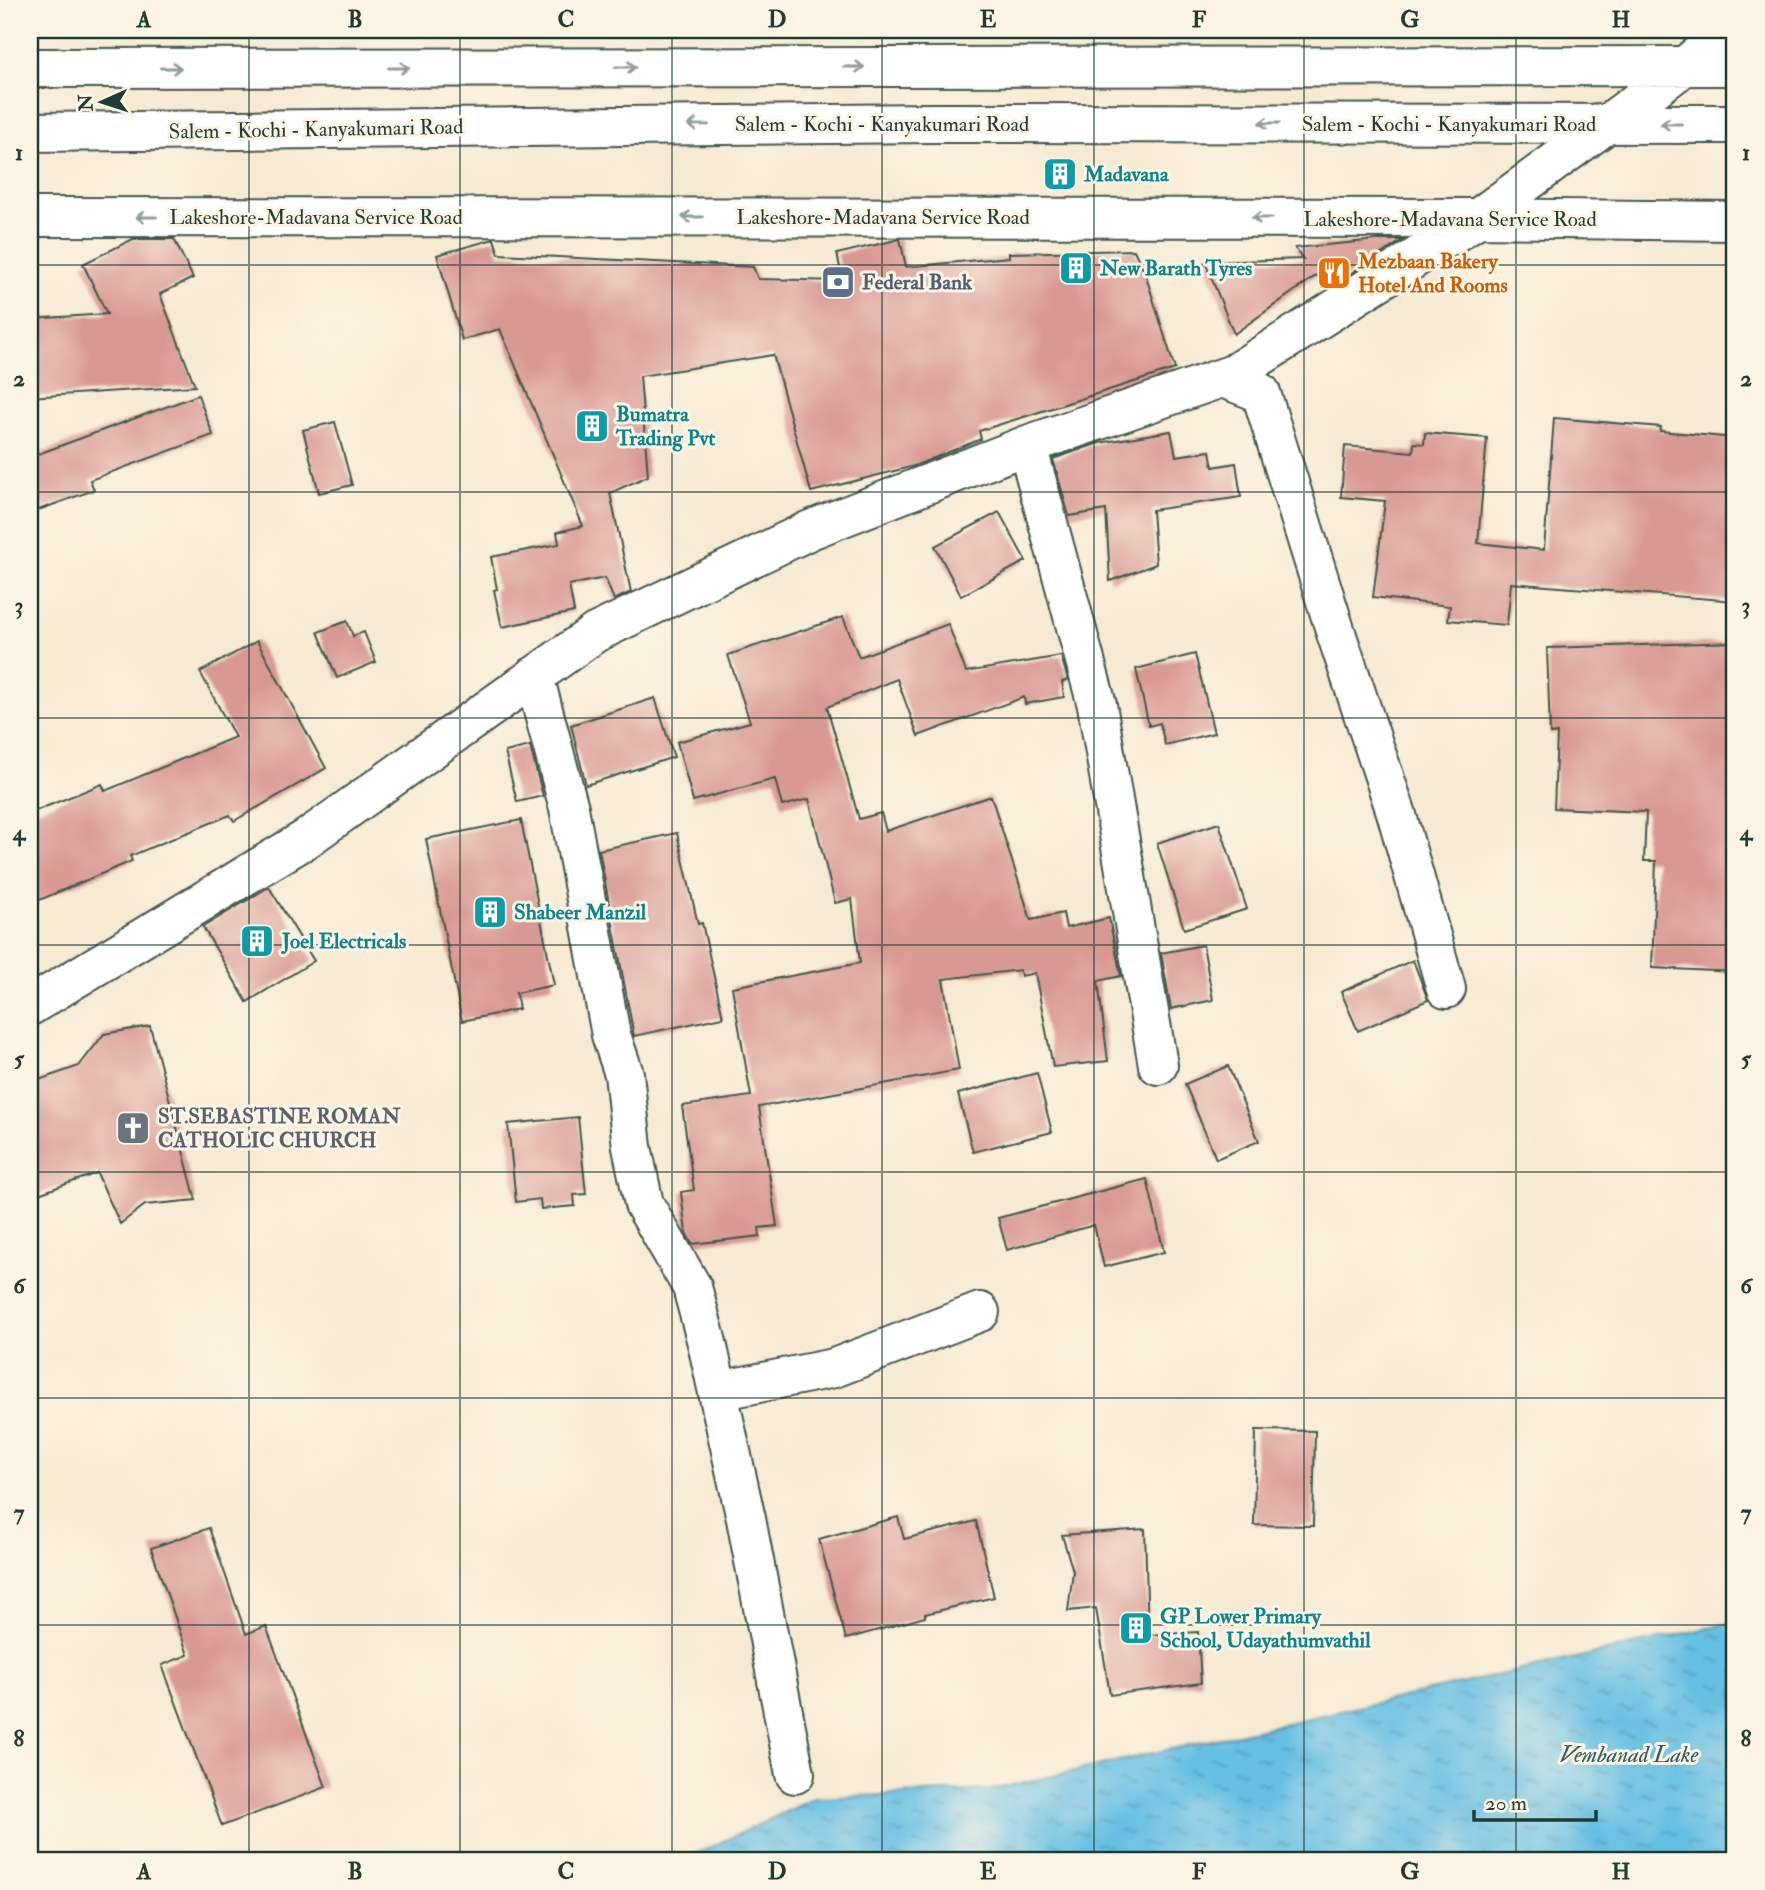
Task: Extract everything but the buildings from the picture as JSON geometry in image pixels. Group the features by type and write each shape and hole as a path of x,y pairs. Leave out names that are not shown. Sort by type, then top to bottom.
{"main road":[{"path":"30,1006 306,839 595,633 810,530 1027,445 1233,374 1478,218 1686,65 1729,30"},
{"path":"30,68 1735,65"},
{"name":"Salem - Kochi - Kanyakumari Road","path":"30,132 933,123 1735,124"},
{"name":"Lakeshore-Madavana Service Road","path":"30,216 1478,218 1735,221"},
{"path":"1223,377 1261,393 1396,812 1446,989"},
{"path":"1027,445 1097,705 1158,1065"},
{"path":"534,676 569,808 611,1035 624,1074 632,1147 644,1204 692,1287 746,1519 795,1774"},
{"path":"718,1391 834,1368 980,1312"}],"water":[{"name":"Vembanad Lake","path":"1735,1622 1735,1860 683,1860 815,1798 990,1790"}],"place":[{"name":"Madavana","path":"1060,174"},
{"name":"New Barath Tyres","path":"1076,268"},
{"name":"Mezbaan Bakery Hotel And Rooms","path":"1334,273"},
{"name":"Federal Bank","path":"838,282"},
{"name":"Bumatra Trading Pvt","path":"592,426"},
{"name":"Shabeer Manzil","path":"490,912"},
{"name":"Joel Electricals","path":"257,941"},
{"name":"ST.SEBASTINE ROMAN CATHOLIC CHURCH","path":"133,1128"},
{"name":"GP Lower Primary School, Udayathumvathil","path":"1136,1628"}]}
